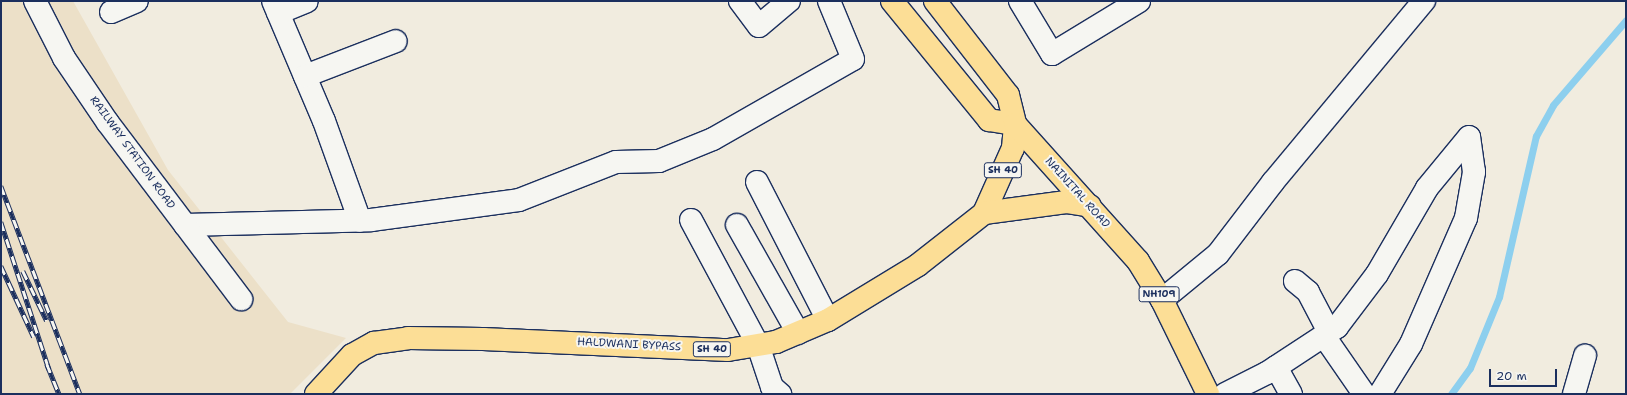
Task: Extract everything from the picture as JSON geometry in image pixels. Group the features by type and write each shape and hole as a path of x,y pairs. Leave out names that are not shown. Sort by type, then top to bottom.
{"main road":[{"path":"892,1 989,120 1015,124"},
{"name":"NAINITAL ROAD","path":"935,1 1008,95 1015,124 1138,261 1162,300 1208,394"},
{"name":"SH 40","path":"984,213 1013,148 1015,124"},
{"path":"984,213 1066,202 1090,206"},
{"name":"HALDWANI BYPASS","path":"316,394 352,355 374,343 408,338 483,339 728,350 776,342 828,320 918,265 984,213"}],"street":[{"name":"RAILWAY STATION ROAD","path":"35,1 64,58 108,123 241,299"},
{"path":"111,12 138,1"},
{"path":"307,1 275,7 305,76 360,221"},
{"path":"740,1 759,26 789,1"},
{"path":"185,225 360,221 519,200 616,162 659,161 713,139 853,59 829,1"},
{"path":"1020,1 1052,54 1139,1"},
{"path":"1162,300 1218,254 1273,182 1424,1"},
{"path":"305,76 396,41"},
{"path":"1226,394 1276,367 1337,328 1377,274 1426,188 1469,137 1474,172 1466,218 1411,344 1380,394"},
{"path":"757,182 828,320"},
{"path":"692,220 758,345 772,387 780,394"},
{"path":"737,225 798,333"},
{"path":"1295,280 1308,292 1327,334 1364,394"},
{"path":"1578,391 1584,356"},
{"path":"1276,367 1291,394"}],"shaded area":[{"path":"1,1 73,1 168,170 288,322 346,338 290,394 1,394"}],"waterway":[{"path":"1451,394 1470,368 1499,297 1536,136 1553,105 1626,20"}],"railway":[{"path":"1,186 80,394"},
{"path":"1,222 49,369"},
{"path":"1,266 34,337"},
{"path":"23,271 47,321"},
{"path":"47,364 59,394"}]}
